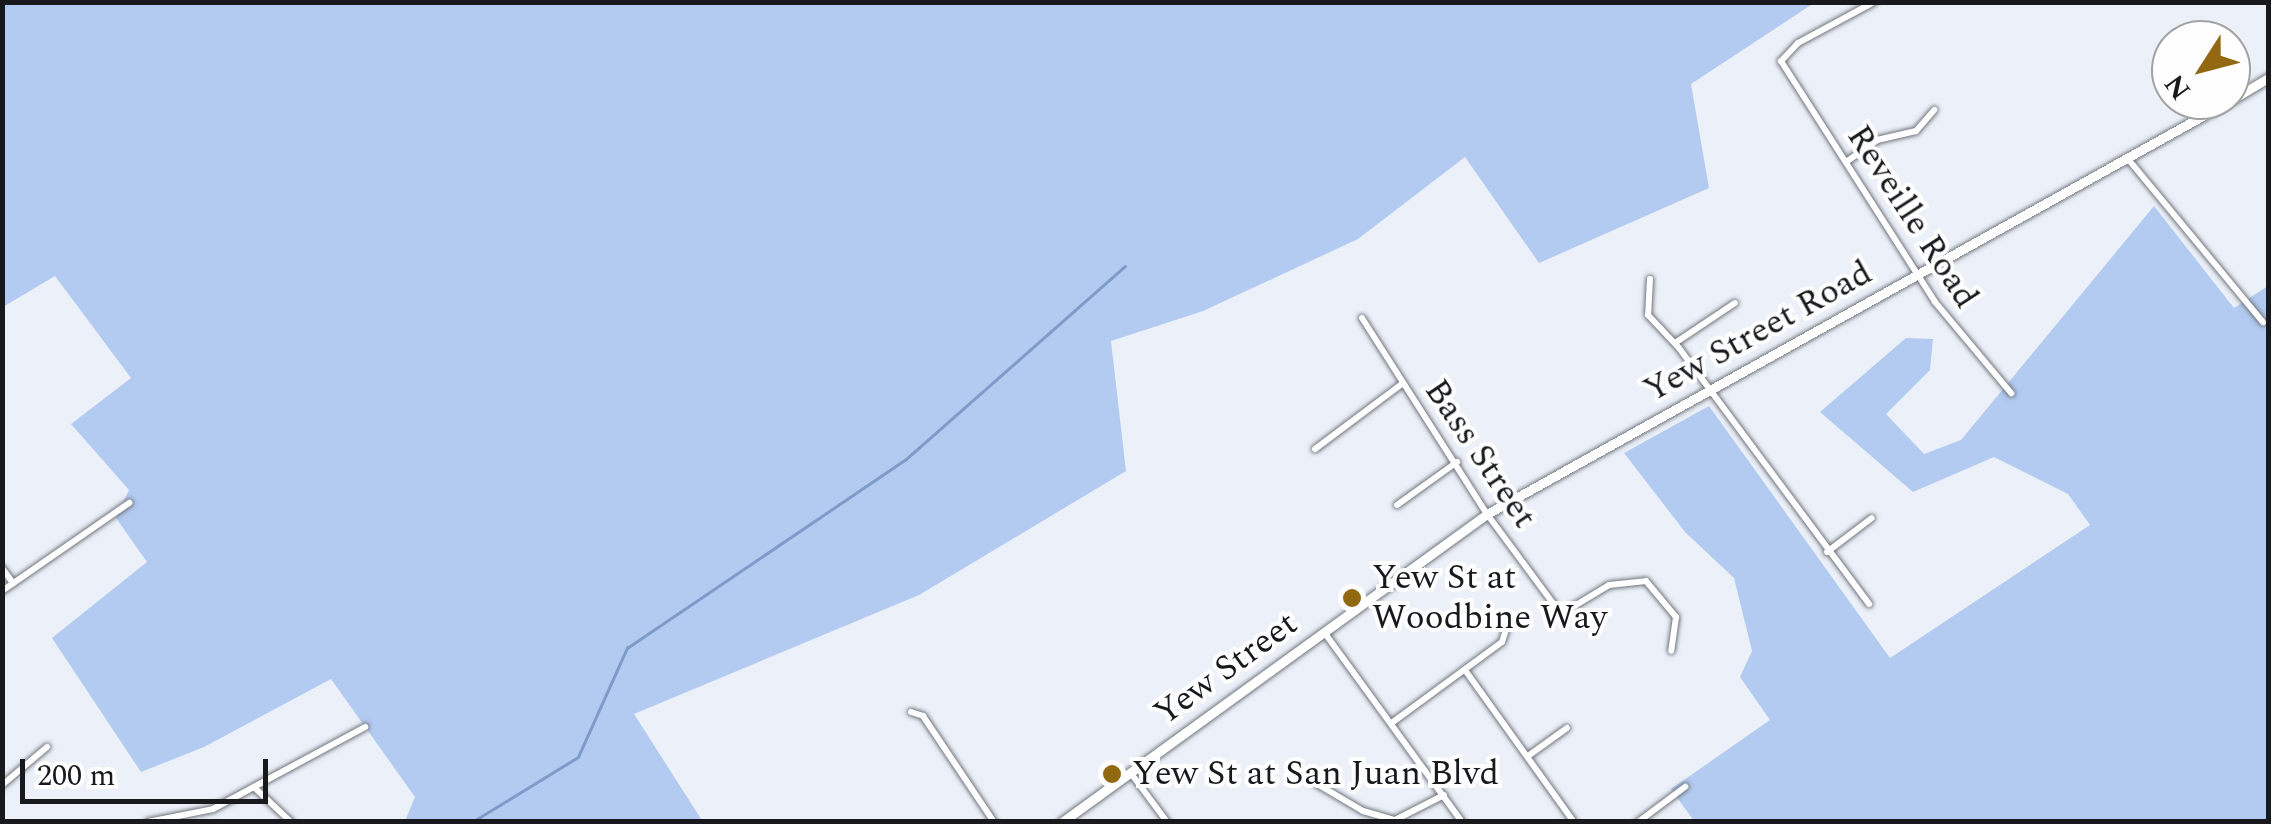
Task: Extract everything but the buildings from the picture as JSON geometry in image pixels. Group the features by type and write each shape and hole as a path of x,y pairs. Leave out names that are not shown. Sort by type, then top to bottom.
{"street":[{"name":"Reveille Road","path":"1874,2 1798,43 1781,61 1923,274 1935,302 2010,394"},
{"path":"1846,162 1878,140 1916,131 1934,110"},
{"name":"Yew Street Road","path":"1324,632 1487,514 2196,120"},
{"path":"2128,159 2263,322"},
{"path":"1650,279 1648,315 1674,343 1869,604"},
{"path":"1674,343 1735,303"},
{"name":"Bass Street","path":"1362,318 1487,514 1562,614 1610,585 1646,581 1676,617 1670,651"},
{"path":"1316,448 1402,384"},
{"path":"1397,505 1457,462"},
{"path":"2,590 129,503"},
{"path":"1828,552 1872,518"},
{"path":"2,568 13,583"},
{"path":"1393,722 1502,642 1506,627"},
{"path":"1324,632 1462,822"},
{"name":"Yew Street","path":"1062,822 1324,632"},
{"path":"1465,670 1574,822"},
{"path":"911,712 923,716 994,822"},
{"path":"148,822 183,821 255,788 365,727"},
{"path":"1528,756 1566,728"},
{"path":"2,785 48,747"},
{"path":"1130,772 1166,822"},
{"path":"1307,778 1375,819 1411,816 1444,795"},
{"path":"1638,822 1685,787"},
{"path":"255,788 291,822"}],"shaded area":[{"path":"2,3 1814,3 1691,84 1709,188 1539,263 1465,157 1358,239 1203,311 1111,341 1126,471 919,595 634,714 703,822 405,821 415,797 331,679 204,747 141,772 52,638 147,562 116,518 129,490 71,424 131,378 55,276 3,307"},
{"path":"2154,206 2234,308 2268,286 2268,821 1694,821 1671,789 1770,720 1740,677 1752,651 1734,578 1685,532 1624,453 1709,406 1890,658 2090,525 2068,494 1994,457 1913,492 1820,412 1906,338 1933,339 1930,370 1886,414 1924,454 1961,440"}],"waterway":[{"path":"472,822 578,757 627,648 905,460 1125,266"}],"place":[{"name":"Yew St at Woodbine Way","path":"1352,598"},
{"name":"Yew St at San Juan Blvd","path":"1112,774"}]}
